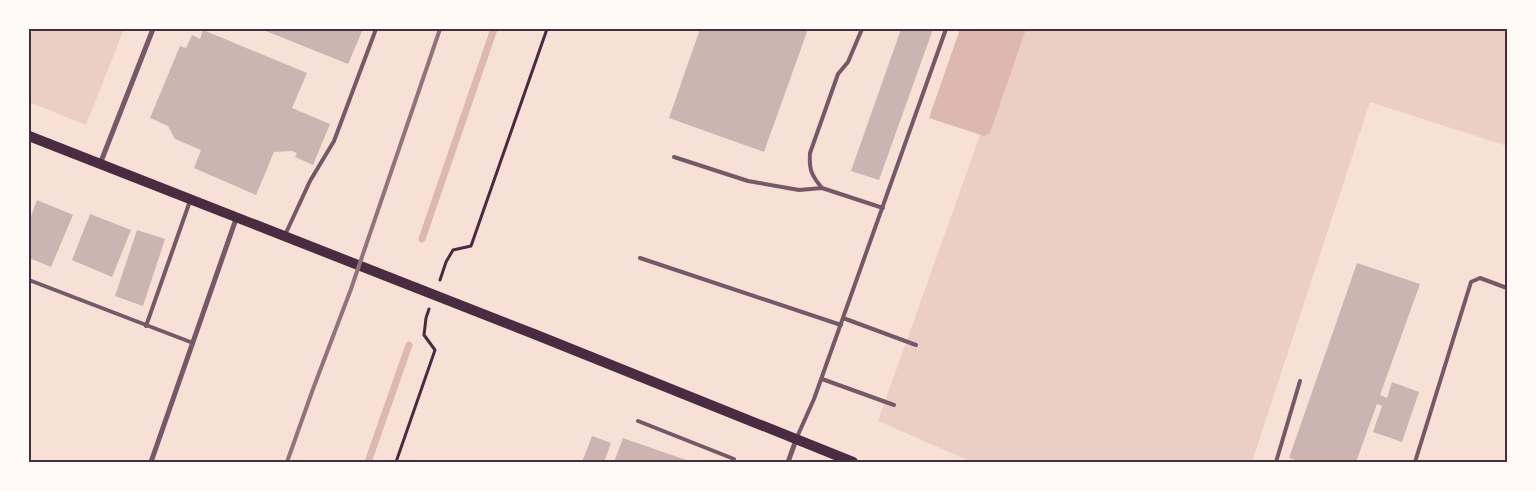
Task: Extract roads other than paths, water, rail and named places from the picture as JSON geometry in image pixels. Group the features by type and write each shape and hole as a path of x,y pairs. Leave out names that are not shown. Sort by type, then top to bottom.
{"main road":[{"path":"29,136 190,201 534,334 853,462"}],"street":[{"path":"100,165 153,29"},
{"path":"151,462 236,219"},
{"path":"788,462 796,440"}],"lane":[{"path":"284,237 310,181 334,141 376,29"},
{"path":"822,188 814,178 809,166 810,152 838,74 848,62 862,29"},
{"path":"796,440 822,379 946,29"},
{"path":"674,157 748,181 799,190 822,188 883,208"},
{"path":"146,326 190,201"},
{"path":"640,258 841,325"},
{"path":"1415,462 1471,282 1480,278 1507,288"},
{"path":"29,280 193,343"},
{"path":"843,318 916,345"},
{"path":"822,379 894,405"},
{"path":"1276,462 1300,382"},
{"path":"638,421 734,459 732,462"}],"waterway":[{"path":"422,239 494,29"},
{"path":"368,462 409,345"}],"railway":[{"path":"287,462 351,289 440,29"}]}
